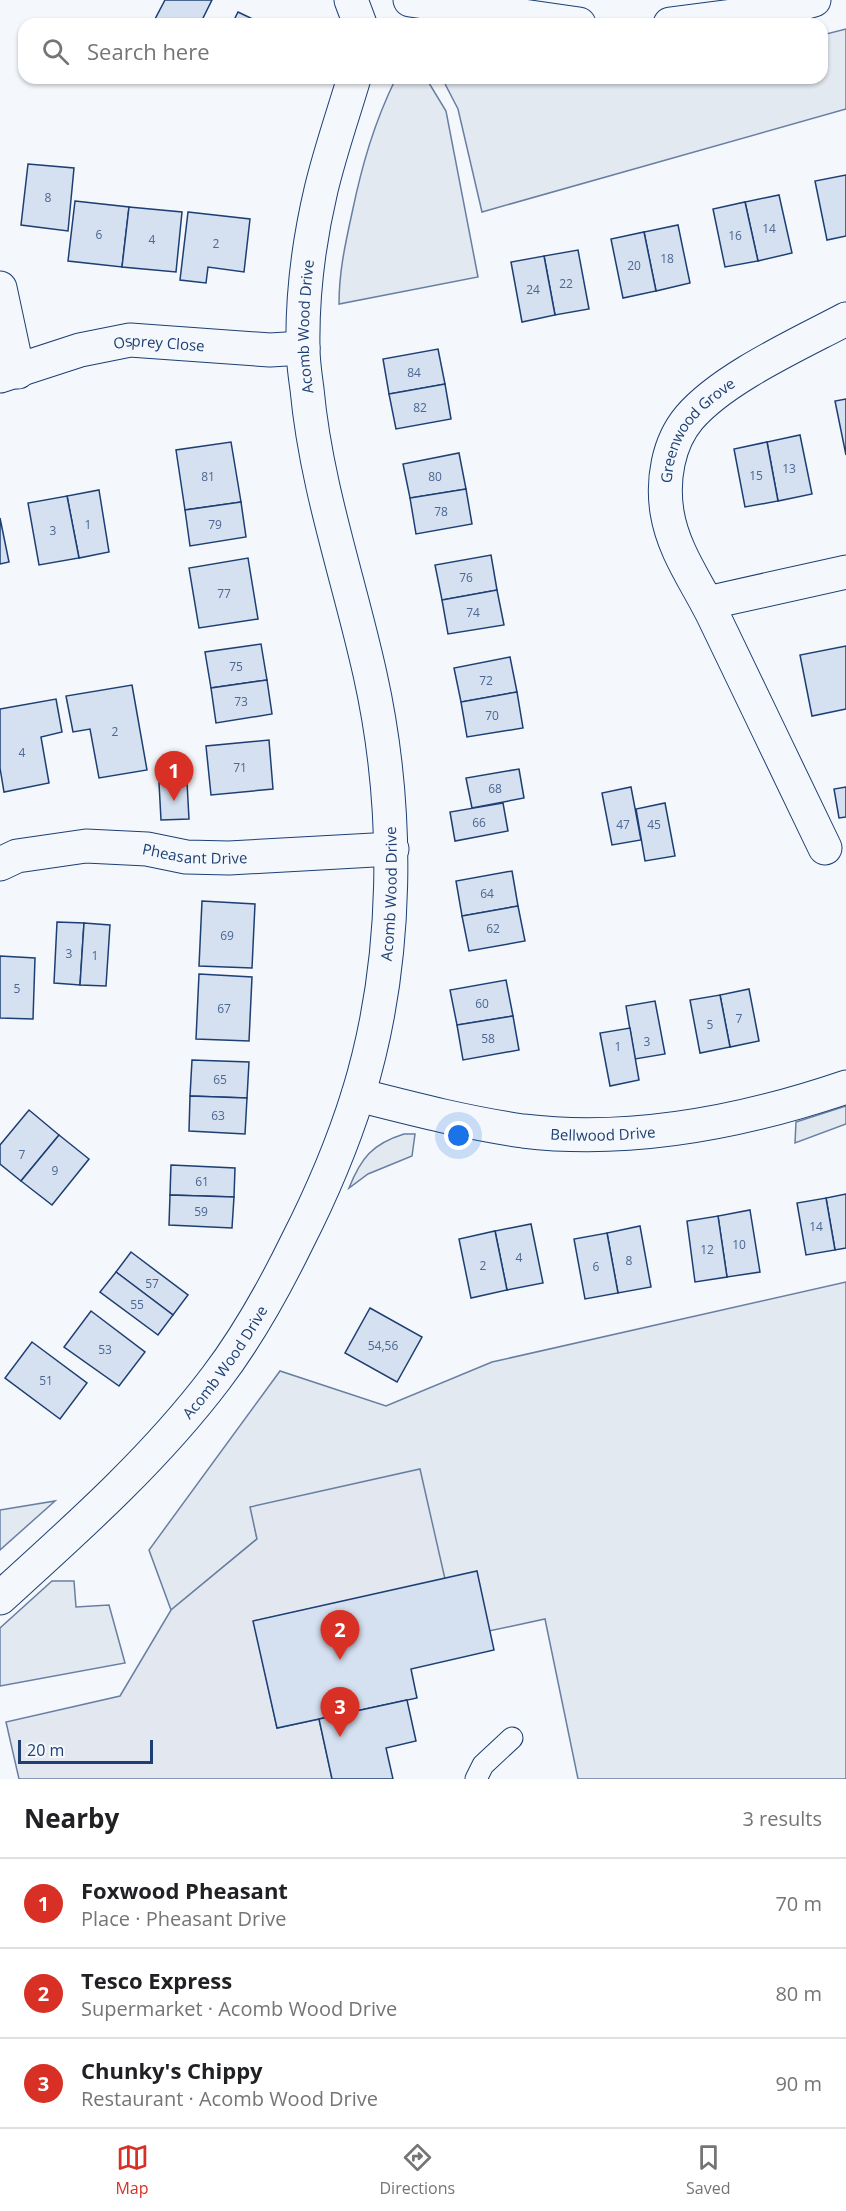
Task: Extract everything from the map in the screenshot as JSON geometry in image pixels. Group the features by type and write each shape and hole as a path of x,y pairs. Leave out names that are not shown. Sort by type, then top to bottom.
{"street":[{"path":"351,0 358,18"},
{"path":"410,0 537,18"},
{"path":"717,18 780,10 814,0"},
{"name":"Acomb Wood Drive","path":"0,1598 146,1460 217,1377 270,1296 323,1190 358,1095 377,1018 387,939 392,849 385,758 371,675 311,434 303,348 308,255 321,189 352,84"},
{"name":"Osprey Close","path":"0,288 9,374 80,350 130,340 270,350 303,348"},
{"name":"Greenwood Grove","path":"825,848 707,603 679,553 667,513 665,483 672,446 688,419 713,394 776,356 846,319"},
{"path":"707,603 846,572"},
{"name":"Pheasant Drive","path":"0,864 17,856 86,846 147,849 186,857 229,858 392,849"},
{"name":"Bellwood Drive","path":"358,1095 443,1117 524,1131 588,1134 648,1133 726,1120 800,1103 846,1088"}],"lane":[{"path":"476,1779 483,1765 512,1738"}],"shaded area":[{"path":"846,29 846,109 482,212 458,109 445,84 828,84 828,34"},
{"path":"393,84 430,84 446,111 478,277 339,304 343,258 360,178"},
{"path":"846,1106 846,1124 795,1143 796,1122"},
{"path":"404,1134 415,1134 412,1156 368,1174 349,1188 358,1168 369,1154 384,1142"},
{"path":"846,1282 846,1779 578,1779 545,1619 489,1631 445,1579 251,1507 257,1539 171,1610 149,1550 280,1371 386,1406 492,1362"},
{"path":"420,1469 445,1579 254,1621 277,1728 319,1719 332,1779 19,1779 6,1722 120,1696 171,1610 257,1539 250,1507"},
{"path":"55,1501 0,1550 0,1510"},
{"path":"52,1581 74,1581 76,1607 109,1605 125,1663 0,1686 0,1628"}],"building":[{"path":"165,0 212,0 203,18 156,18"},
{"path":"238,12 250,18 235,18"},
{"path":"28,164 74,168 68,231 21,225"},
{"path":"846,175 846,236 827,240 815,181"},
{"path":"779,195 792,253 758,261 745,202"},
{"path":"75,201 129,207 122,267 68,261"},
{"path":"745,202 758,261 725,267 713,209"},
{"path":"129,207 182,212 176,272 122,267"},
{"path":"188,212 250,219 244,272 208,267 206,283 180,280"},
{"path":"678,225 690,283 656,291 644,232"},
{"path":"644,232 656,291 623,298 611,239"},
{"path":"578,250 589,309 555,315 544,256"},
{"path":"544,256 555,315 522,322 511,262"},
{"path":"438,349 445,384 389,394 383,359"},
{"path":"445,384 451,419 396,429 389,394"},
{"path":"846,399 846,455 835,401"},
{"path":"800,435 812,494 778,501 767,442"},
{"path":"231,442 241,502 185,510 176,450"},
{"path":"767,442 778,501 745,507 734,449"},
{"path":"459,453 466,489 410,498 403,464"},
{"path":"466,489 472,524 416,534 410,498"},
{"path":"99,490 109,552 79,558 67,496"},
{"path":"67,496 79,558 39,565 28,503"},
{"path":"241,502 246,537 190,546 185,510"},
{"path":"0,518 9,562 0,564"},
{"path":"491,555 497,590 442,600 435,565"},
{"path":"248,558 258,619 199,628 189,568"},
{"path":"497,590 504,625 448,634 442,600"},
{"path":"261,644 267,680 211,688 205,652"},
{"path":"846,646 846,709 812,716 800,655"},
{"path":"510,657 517,692 461,702 454,668"},
{"path":"267,680 272,714 216,723 211,688"},
{"path":"132,685 147,770 99,778 90,729 73,732 66,696"},
{"path":"517,692 523,728 467,737 461,702"},
{"path":"56,699 62,732 41,737 49,783 4,792 0,768 0,709"},
{"path":"269,740 273,789 211,795 206,746"},
{"path":"519,769 524,798 472,808 466,778"},
{"path":"187,782 189,819 161,820 159,783"},
{"path":"631,787 641,840 612,845 602,793"},
{"path":"846,787 846,817 839,818 834,789"},
{"path":"503,803 508,831 455,841 450,812"},
{"path":"665,803 675,856 645,861 636,809"},
{"path":"512,871 518,906 462,916 456,881"},
{"path":"202,901 255,904 252,968 199,966"},
{"path":"518,906 525,941 469,951 462,916"},
{"path":"57,922 84,923 80,985 54,983"},
{"path":"84,923 110,925 106,986 80,985"},
{"path":"0,956 35,958 33,1019 0,1018"},
{"path":"199,974 252,977 249,1041 196,1039"},
{"path":"506,980 513,1016 457,1025 450,990"},
{"path":"749,989 759,1041 730,1047 720,995"},
{"path":"720,995 730,1047 700,1053 690,1000"},
{"path":"655,1001 665,1054 635,1059 626,1006"},
{"path":"513,1016 519,1050 463,1060 457,1025"},
{"path":"630,1028 639,1080 610,1086 600,1033"},
{"path":"192,1060 249,1062 247,1098 190,1096"},
{"path":"190,1096 247,1098 245,1134 189,1131"},
{"path":"29,1110 59,1135 21,1181 0,1164 0,1145"},
{"path":"59,1135 89,1159 52,1205 21,1181"},
{"path":"171,1165 235,1168 234,1197 170,1195"},
{"path":"846,1194 846,1248 835,1250 826,1198"},
{"path":"170,1195 234,1197 232,1228 169,1225"},
{"path":"826,1198 835,1250 806,1255 797,1203"},
{"path":"750,1210 760,1272 727,1277 718,1216"},
{"path":"718,1216 727,1277 695,1282 687,1221"},
{"path":"531,1224 543,1283 507,1290 495,1231"},
{"path":"640,1226 651,1287 618,1293 607,1233"},
{"path":"495,1231 507,1290 471,1298 459,1239"},
{"path":"607,1233 618,1293 585,1299 574,1239"},
{"path":"131,1252 188,1295 173,1315 116,1272"},
{"path":"116,1272 173,1315 158,1335 100,1292"},
{"path":"370,1308 422,1337 397,1382 345,1353"},
{"path":"91,1311 145,1352 119,1386 64,1347"},
{"path":"32,1342 87,1383 60,1419 5,1378"},
{"path":"477,1571 494,1650 411,1669 417,1698 277,1728 253,1621"},
{"path":"407,1700 416,1741 386,1748 393,1779 332,1779 319,1719"}],"place":[{"name":"Foxwood Pheasant","path":"174,801"},
{"name":"Tesco Express","path":"340,1660"},
{"name":"Chunky's Chippy","path":"340,1737"}]}
